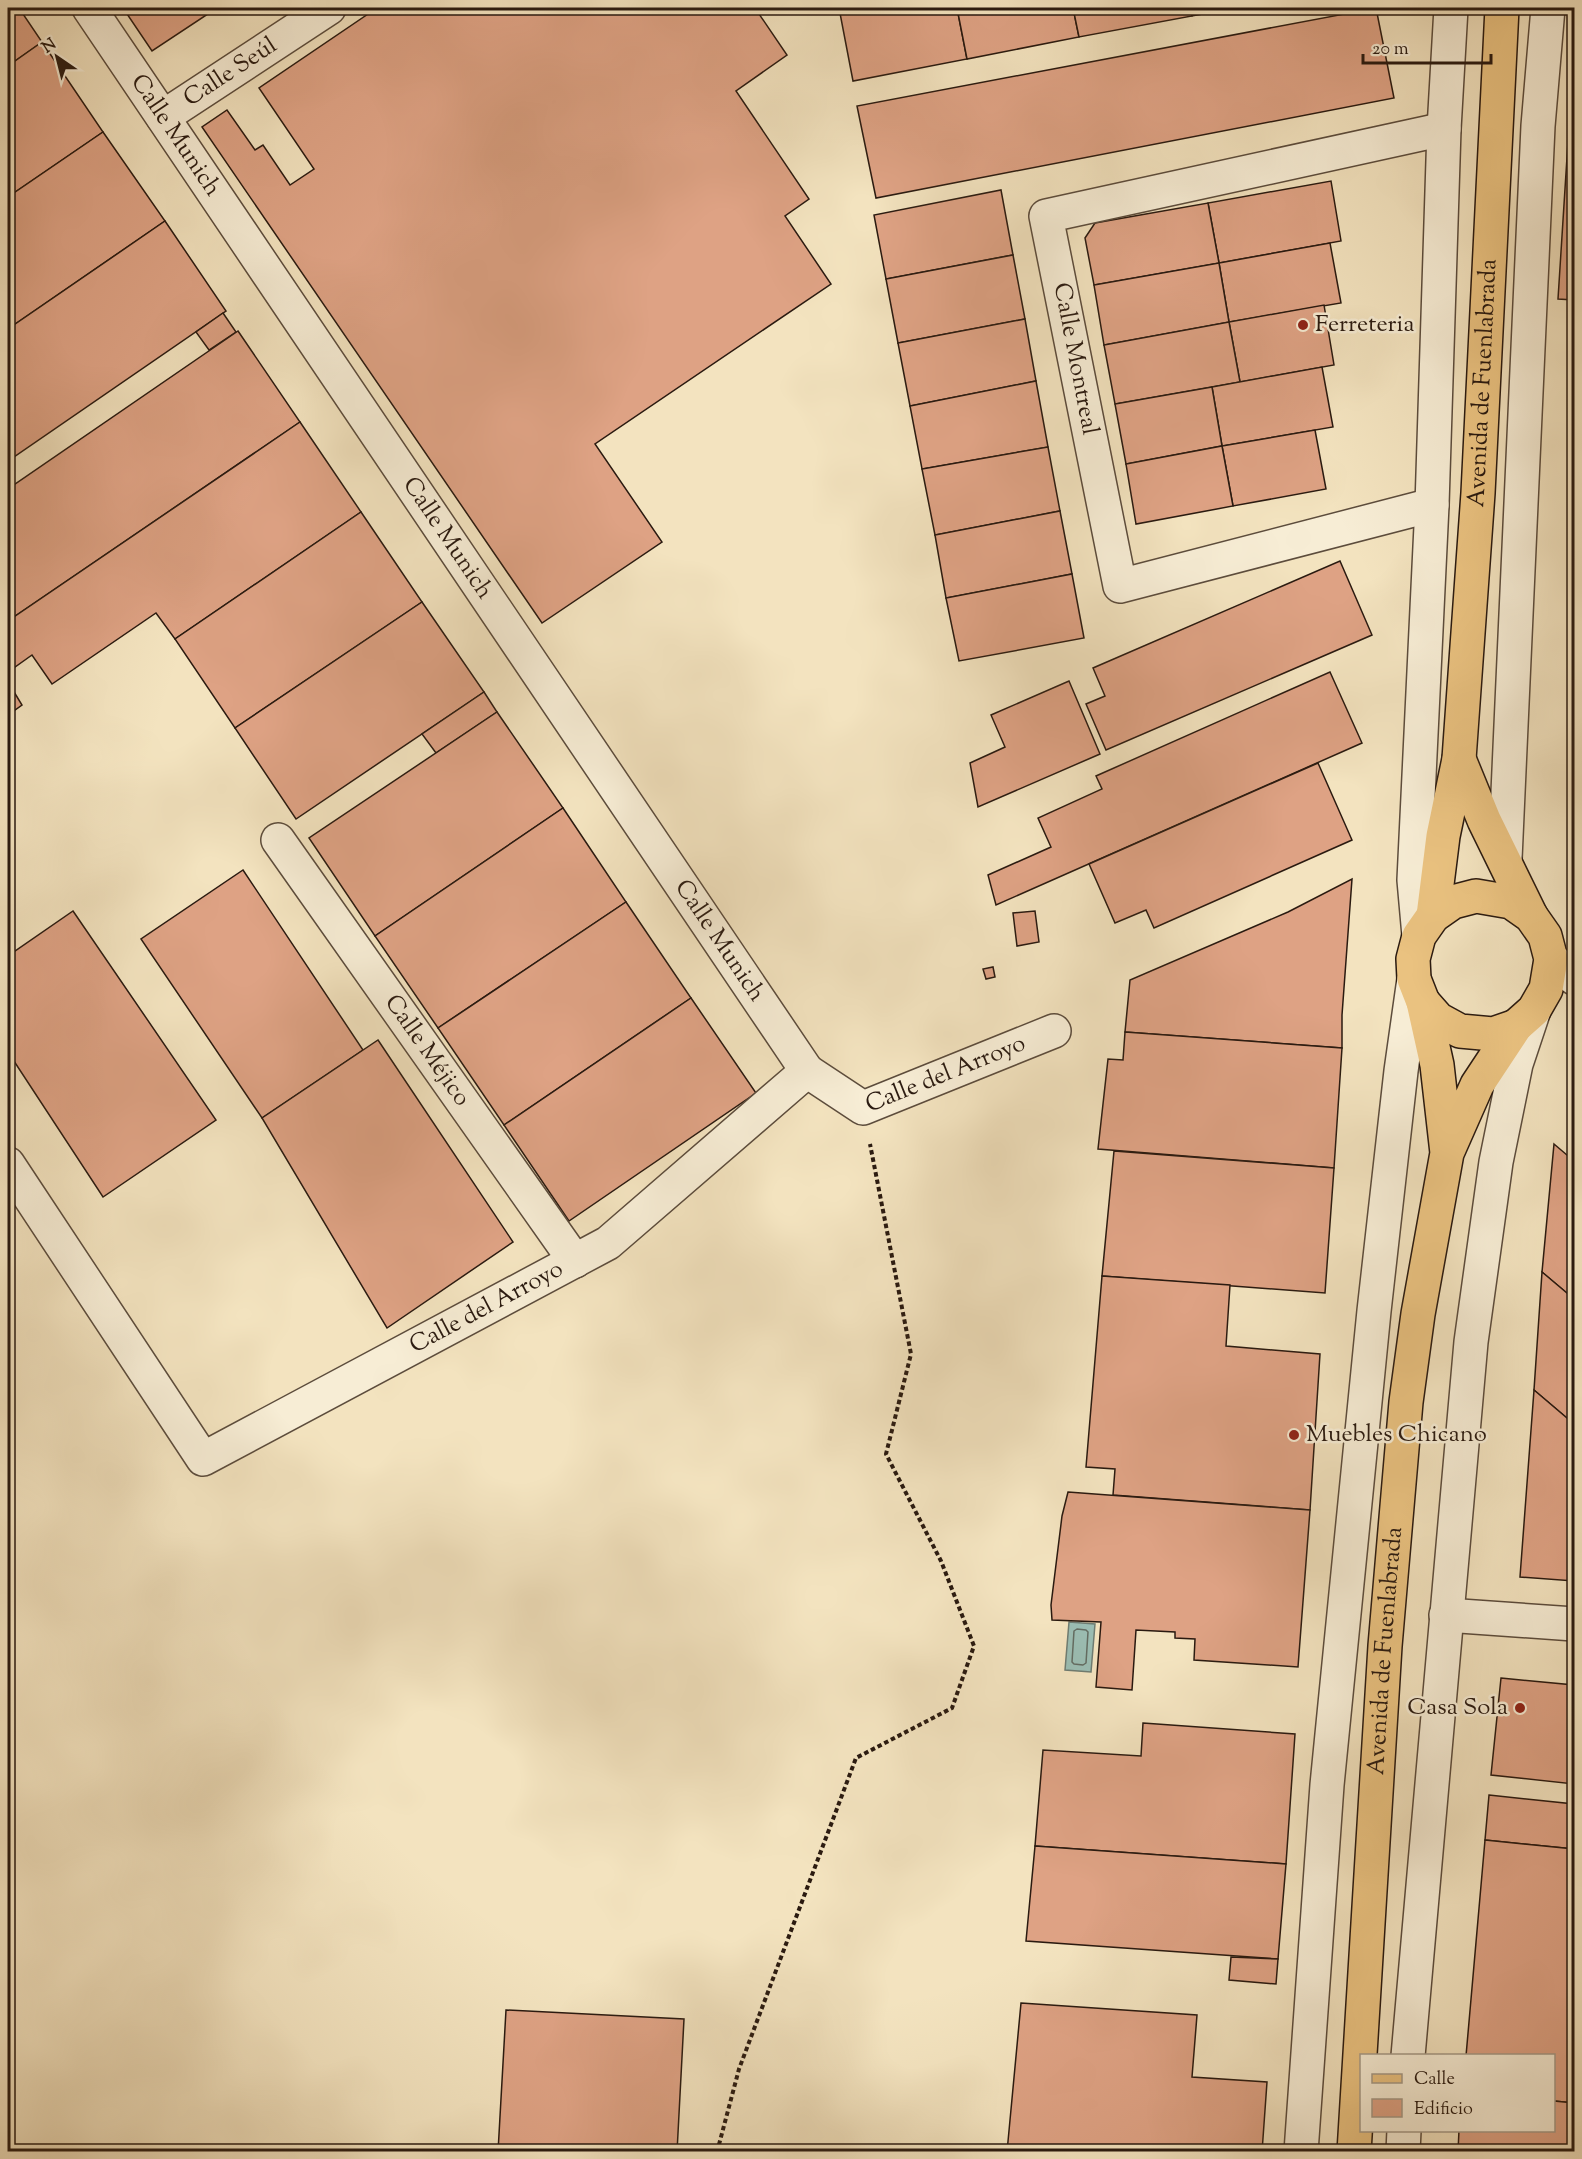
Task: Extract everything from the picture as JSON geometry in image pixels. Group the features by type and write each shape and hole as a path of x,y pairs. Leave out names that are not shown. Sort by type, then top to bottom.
{"main road":[{"name":"Avenida de Fuenlabrada","path":"1426,926 1459,759 1478,493 1502,8"},
{"name":"Avenida de Fuenlabrada","path":"1459,759 1484,820 1531,916"},
{"path":"1476,896 1511,902 1531,916 1563,969 1477,1085 1447,1153 1437,1065 1418,991 1413,959 1426,926 1452,902 1476,896"},
{"path":"1418,991 1438,1019 1460,1031 1493,1034 1525,1018"},
{"name":"Avenida de Fuenlabrada","path":"1354,2151 1385,1646 1406,1402 1418,1314 1447,1153"}],"street":[{"name":"Calle Munich","path":"89,8 807,1071"},
{"name":"Calle Seúl","path":"163,117 329,8"},
{"path":"1426,926 1414,880 1432,505 1444,129 1451,8"},
{"path":"1505,859 1538,126 1548,8"},
{"name":"Calle Montreal","path":"1432,505 1120,586 1046,216 1444,129"},
{"name":"Calle Méjico","path":"278,840 575,1261"},
{"path":"1301,2151 1327,1785 1374,1311 1401,1071 1418,991"},
{"path":"1408,2054 1471,1342 1494,1173 1525,1018"},
{"name":"Calle del Arroyo","path":"8,1164 203,1459 608,1243 807,1071 863,1108 1054,1031"},
{"path":"1446,1615 1575,1624"},
{"path":"1403,2151 1404,2132"}],"path":[{"path":"717,2151 739,2069 856,1758 952,1708 974,1646 941,1561 886,1454 912,1354 863,1108"}],"water":[{"path":"1069,1622 1095,1624 1091,1672 1065,1670"}],"building":[{"path":"8,8 19,8 42,42 8,66"},
{"path":"123,8 217,8 152,51"},
{"path":"377,8 755,8 787,55 736,91 809,199 785,216 831,284 595,444 662,542 542,623 202,127 227,110 255,150 263,145 290,185 314,169 259,88"},
{"path":"839,8 957,8 967,59 853,81"},
{"path":"957,8 1073,8 1079,37 967,59"},
{"path":"1073,8 1190,8 1192,16 1079,37"},
{"path":"1190,8 1237,8 1192,16"},
{"path":"1376,8 1394,98 876,198 857,106"},
{"path":"42,42 103,132 8,197 8,66"},
{"path":"1574,47 1574,300 1558,299"},
{"path":"103,132 165,221 8,329 8,197"},
{"path":"1331,181 1341,241 1219,263 1208,203"},
{"path":"1001,190 1013,255 886,279 874,215"},
{"path":"1208,203 1219,263 1094,285 1085,238 1095,223"},
{"path":"165,221 226,311 8,461 8,329"},
{"path":"1330,243 1341,303 1229,322 1219,263"},
{"path":"1013,255 1025,319 898,343 886,279"},
{"path":"1219,263 1229,322 1104,345 1094,285"},
{"path":"1324,305 1334,365 1240,382 1229,322"},
{"path":"223,313 236,332 209,350 196,332"},
{"path":"1025,319 1036,381 910,406 898,343"},
{"path":"1229,322 1240,382 1115,404 1104,345"},
{"path":"238,331 300,422 8,621 8,489"},
{"path":"1322,367 1333,427 1222,446 1212,387"},
{"path":"1036,381 1048,447 922,469 910,406"},
{"path":"1212,387 1222,446 1126,464 1115,404"},
{"path":"300,422 361,512 175,639 156,613 52,684 32,655 8,672 8,621"},
{"path":"1315,430 1326,489 1233,506 1222,446"},
{"path":"1222,446 1233,506 1136,524 1126,464"},
{"path":"1048,447 1060,511 935,535 922,469"},
{"path":"1060,511 1072,574 946,598 935,535"},
{"path":"361,512 422,602 235,728 175,639"},
{"path":"1340,561 1372,635 1106,750 1086,704 1105,696 1093,668"},
{"path":"1072,574 1084,638 959,661 946,598"},
{"path":"422,602 484,692 296,819 235,728"},
{"path":"1330,672 1362,743 996,905 988,875 1051,847 1038,818 1102,789 1096,776"},
{"path":"1069,681 1100,754 978,807 970,763 1005,747 991,715"},
{"path":"8,682 22,705 8,715"},
{"path":"484,692 497,712 436,753 422,734"},
{"path":"497,712 563,808 375,936 309,838"},
{"path":"1318,763 1352,840 1154,928 1146,910 1115,923 1089,864"},
{"path":"563,808 626,902 438,1028 375,936"},
{"path":"243,870 363,1050 262,1118 141,939"},
{"path":"1352,879 1342,1015 1342,1048 1125,1032 1130,980 1288,912"},
{"path":"626,902 691,998 504,1125 438,1028"},
{"path":"73,911 216,1120 103,1197 8,1052 8,956"},
{"path":"1035,911 1039,942 1017,946 1013,913"},
{"path":"993,967 995,977 986,979 983,969"},
{"path":"691,998 756,1093 569,1221 504,1125"},
{"path":"1125,1032 1342,1048 1334,1168 1098,1149 1108,1059 1123,1060"},
{"path":"378,1040 513,1242 387,1328 262,1118"},
{"path":"1554,1144 1574,1161 1574,1299 1542,1272"},
{"path":"1114,1151 1334,1168 1325,1293 1102,1276"},
{"path":"1542,1272 1574,1299 1574,1424 1534,1390"},
{"path":"1102,1276 1230,1285 1226,1346 1320,1354 1310,1510 1113,1495 1115,1469 1086,1467"},
{"path":"1534,1390 1574,1424 1574,1581 1520,1577"},
{"path":"1068,1492 1310,1510 1298,1667 1194,1660 1195,1639 1175,1638 1175,1632 1136,1630 1132,1690 1096,1687 1101,1622 1052,1620 1051,1605 1062,1516"},
{"path":"1501,1678 1574,1685 1574,1784 1491,1775"},
{"path":"1143,1723 1295,1734 1286,1864 1035,1846 1043,1750 1141,1756"},
{"path":"1489,1795 1574,1804 1574,1849 1485,1840"},
{"path":"1485,1840 1574,1849 1574,2103 1555,2101 1555,2054 1466,2054"},
{"path":"1035,1846 1286,1864 1278,1959 1026,1941"},
{"path":"1231,1957 1278,1959 1276,1984 1229,1980"},
{"path":"1021,2003 1197,2015 1192,2077 1267,2082 1262,2152 1007,2152"},
{"path":"506,2010 684,2019 677,2152 498,2152"},
{"path":"1555,2101 1574,2103 1574,2152 1458,2152 1459,2132 1555,2132"}],"place":[{"name":"Ferreteria","path":"1303,325"},
{"name":"Muebles Chicano","path":"1294,1435"},
{"name":"Casa Sola","path":"1520,1708"}]}
